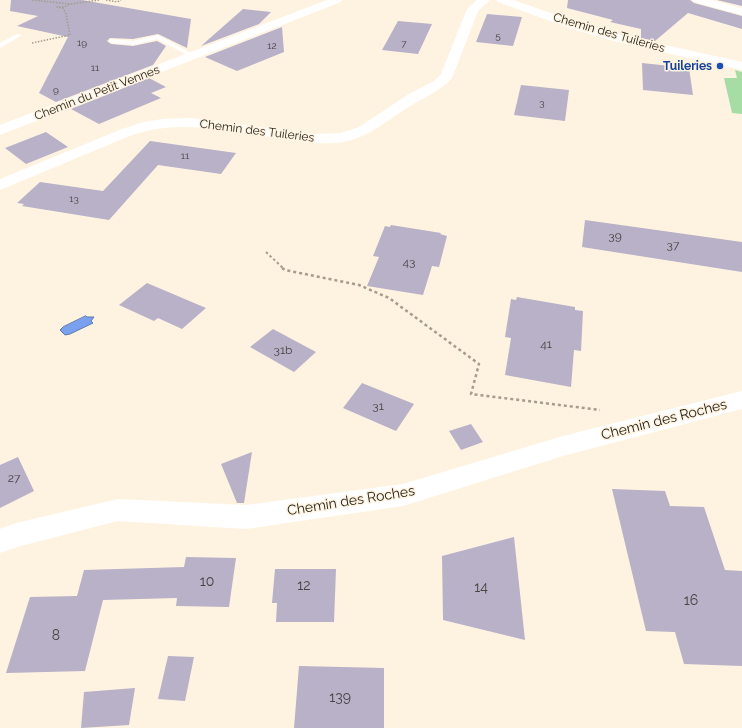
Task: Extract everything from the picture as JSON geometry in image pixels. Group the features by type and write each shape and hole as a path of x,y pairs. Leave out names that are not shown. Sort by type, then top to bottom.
{"street":[{"name":"Chemin du Petit Vennes","path":"0,130 337,0"},
{"name":"Chemin des Tuileries","path":"0,185 127,132 144,126 163,123 190,122 315,139 343,137 364,130 439,84 447,75 473,10 484,0"},
{"name":"Chemin des Tuileries","path":"502,0 622,39 742,66"},
{"path":"698,0 742,12"},
{"name":"Chemin des Roches","path":"0,541 16,535 118,510 246,517 403,495 563,446 742,400"}],"lane":[{"path":"0,46 19,35"},
{"path":"111,41 132,43 158,37 193,56"}],"path":[{"path":"32,0 70,4 99,0"},
{"path":"106,0 118,2 121,0"},
{"path":"31,44 70,35 66,14 63,8 57,7 64,7 70,4"},
{"path":"266,252 285,270 359,285 389,298 479,364 471,394 602,411"}],"green space":[{"path":"735,70 742,72 742,114 732,113 724,78 737,78"}],"water":[{"path":"86,316 94,317 91,321 93,323 70,334 65,335 60,330 63,327"}],"building":[{"path":"11,0 82,0 191,19 187,48 158,34 133,39 110,38 107,41 111,44 133,46 157,41 166,46 153,65 56,102 39,93 68,37 17,26 38,16 10,11"},
{"path":"568,0 690,0 694,3 742,16 742,29 688,13 655,41 641,38 641,29 610,22 613,20 567,8"},
{"path":"717,0 742,0 742,6"},
{"path":"243,9 271,12 259,24 201,46"},
{"path":"487,14 522,17 513,46 476,42"},
{"path":"398,21 432,24 418,54 382,50"},
{"path":"282,27 284,52 237,71 205,57"},
{"path":"642,63 689,68 693,95 643,90"},
{"path":"149,78 166,87 151,93 161,98 99,124 71,109"},
{"path":"521,85 569,90 565,121 514,115"},
{"path":"46,132 68,147 26,164 5,148"},
{"path":"150,141 236,153 221,174 158,165 109,220 22,206 24,204 17,203 40,182 103,191"},
{"path":"585,220 742,242 742,272 582,247"},
{"path":"391,225 441,233 440,234 447,236 439,267 432,266 423,295 367,286 379,257 373,256 385,226 390,227"},
{"path":"147,283 206,308 182,329 158,318 154,321 119,305"},
{"path":"517,297 575,307 575,310 583,311 581,351 574,350 571,387 505,375 511,338 505,337 511,299 516,300"},
{"path":"273,329 316,352 294,372 250,347"},
{"path":"362,383 414,404 396,431 343,408"},
{"path":"471,424 483,442 461,450 449,431"},
{"path":"252,452 244,503 237,503 221,464"},
{"path":"18,457 34,491 0,508 0,465"},
{"path":"612,489 665,491 670,506 704,507 725,570 742,571 742,666 684,664 675,632 646,631"},
{"path":"514,537 525,640 443,620 442,556"},
{"path":"186,557 236,558 229,607 176,606 177,598 103,600 85,671 6,673 30,597 77,596 84,570 184,567"},
{"path":"275,569 336,569 334,622 276,622 277,603 272,603"},
{"path":"168,656 194,657 185,701 158,699"},
{"path":"299,666 384,668 384,728 294,728"},
{"path":"135,688 129,725 81,728 84,692"}],"place":[{"name":"Tuileries","path":"720,66"}]}
